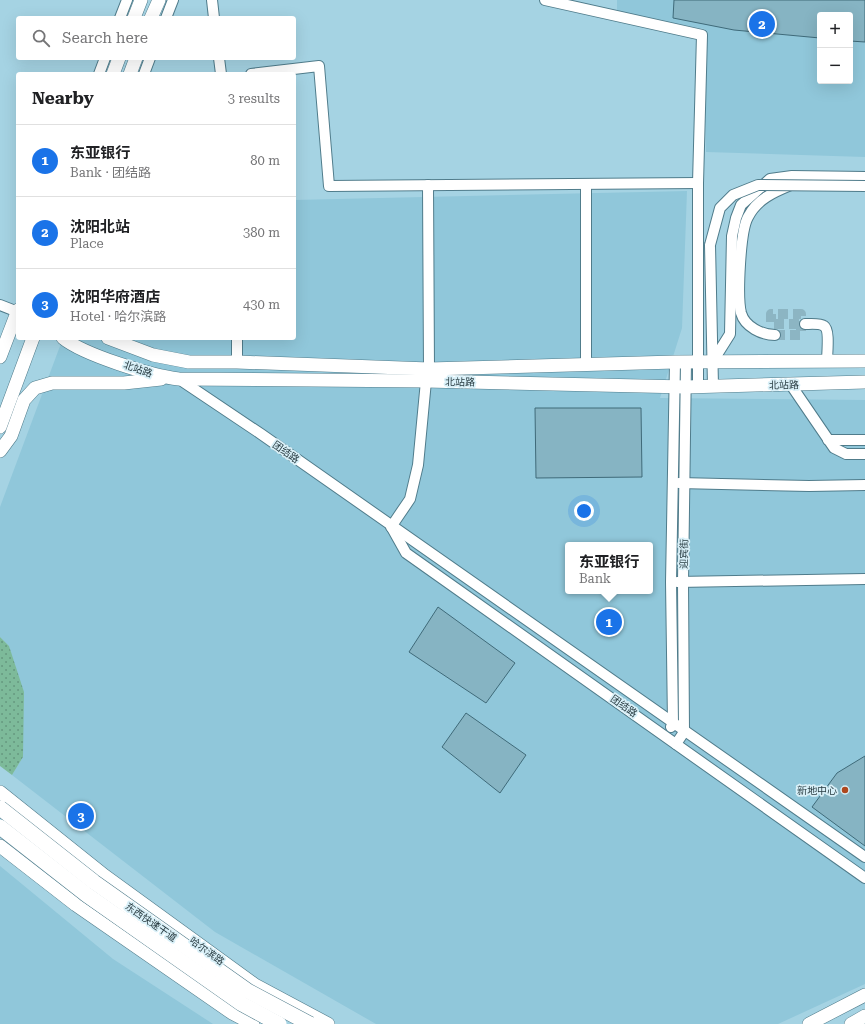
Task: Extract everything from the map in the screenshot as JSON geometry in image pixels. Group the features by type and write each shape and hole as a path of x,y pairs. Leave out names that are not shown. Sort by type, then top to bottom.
{"highway":[{"name":"东西快速干道","path":"0,808 94,882 248,991 310,1024"},
{"name":"东西快速干道","path":"0,827 87,895 242,1004 279,1024"}],"main road":[{"path":"135,16 141,0"},
{"path":"152,16 159,0"},
{"path":"114,72 118,60"},
{"path":"131,72 135,60"},
{"path":"0,357 16,316"},
{"path":"0,427 32,340"},
{"name":"北站路","path":"66,340 72,345 137,369 174,379 428,375 586,364 713,361 865,361"},
{"name":"北站路","path":"114,340 163,358 189,362 237,362 428,375 686,387 865,382"},
{"path":"0,451 11,436 28,394 40,386 52,383 124,382 174,379"},
{"name":"哈尔滨路","path":"0,792 105,876 255,985 328,1024"},
{"path":"0,846 76,906 232,1013 253,1024"},
{"path":"76,906 105,876"},
{"path":"809,1024 865,995"},
{"path":"821,1024 837,1010"},
{"path":"851,1024 865,1016"}],"street":[{"path":"121,16 127,0"},
{"path":"167,16 173,0"},
{"path":"212,0 214,16"},
{"path":"545,0 702,34 698,183 686,362 686,387"},
{"path":"100,72 104,60"},
{"path":"145,72 149,60"},
{"path":"219,60 220,72"},
{"path":"268,72 319,66 329,186 698,183"},
{"path":"713,361 730,334 732,236 741,205 770,179 792,176 865,177"},
{"path":"586,184 586,364"},
{"path":"391,527 410,499 412,492 418,465 428,375 428,185"},
{"path":"713,386 710,245 720,208 733,196 758,185 865,186"},
{"path":"775,335 761,333 750,325 741,314 741,245 748,217 760,202 770,194 791,185"},
{"path":"0,305 16,310"},
{"path":"805,324 819,324 824,326 827,330 827,361"},
{"path":"237,340 237,362"},
{"name":"迎宾街","path":"684,732 683,582 686,362"},
{"name":"团结路","path":"174,379 261,434 391,527 865,857"},
{"path":"791,385 828,440 840,452 865,454"},
{"name":"迎宾街","path":"667,736 673,723 671,582 673,483 686,387"},
{"path":"828,440 865,440"},
{"path":"673,483 809,486 865,485"},
{"name":"团结路","path":"391,527 406,553 667,736 676,744 865,878"},
{"path":"671,582 865,579"},
{"path":"676,744 684,732"}],"shaded area":[{"path":"617,0 865,0 865,157 706,152 705,29 617,13"},
{"path":"687,191 682,328 660,398 865,400 865,984 778,1024 376,1024 215,932 12,775 23,757 9,646 0,637 0,507 62,340 296,340 296,200"},
{"path":"0,866 113,959 213,1024 0,1024"}],"green space":[{"path":"0,637 9,646 24,692 23,757 12,775 0,766"}],"building":[{"path":"674,0 865,0 865,42 853,41 853,12 817,12 817,38 734,30 673,18"},
{"path":"535,408 641,408 642,477 536,478"},
{"path":"438,607 515,663 486,703 409,652"},
{"path":"466,713 526,755 500,793 442,747"},
{"name":"新地中心","path":"865,756 865,846 812,807 837,773"}],"tunnel":[{"path":"775,335 801,335 801,314 771,314 771,324 805,324"}],"place":[{"name":"沈阳北站","path":"762,24"},
{"name":"东亚银行","path":"609,622"},
{"name":"新地中心","path":"845,790"},
{"name":"沈阳华府酒店","path":"81,816"}]}
